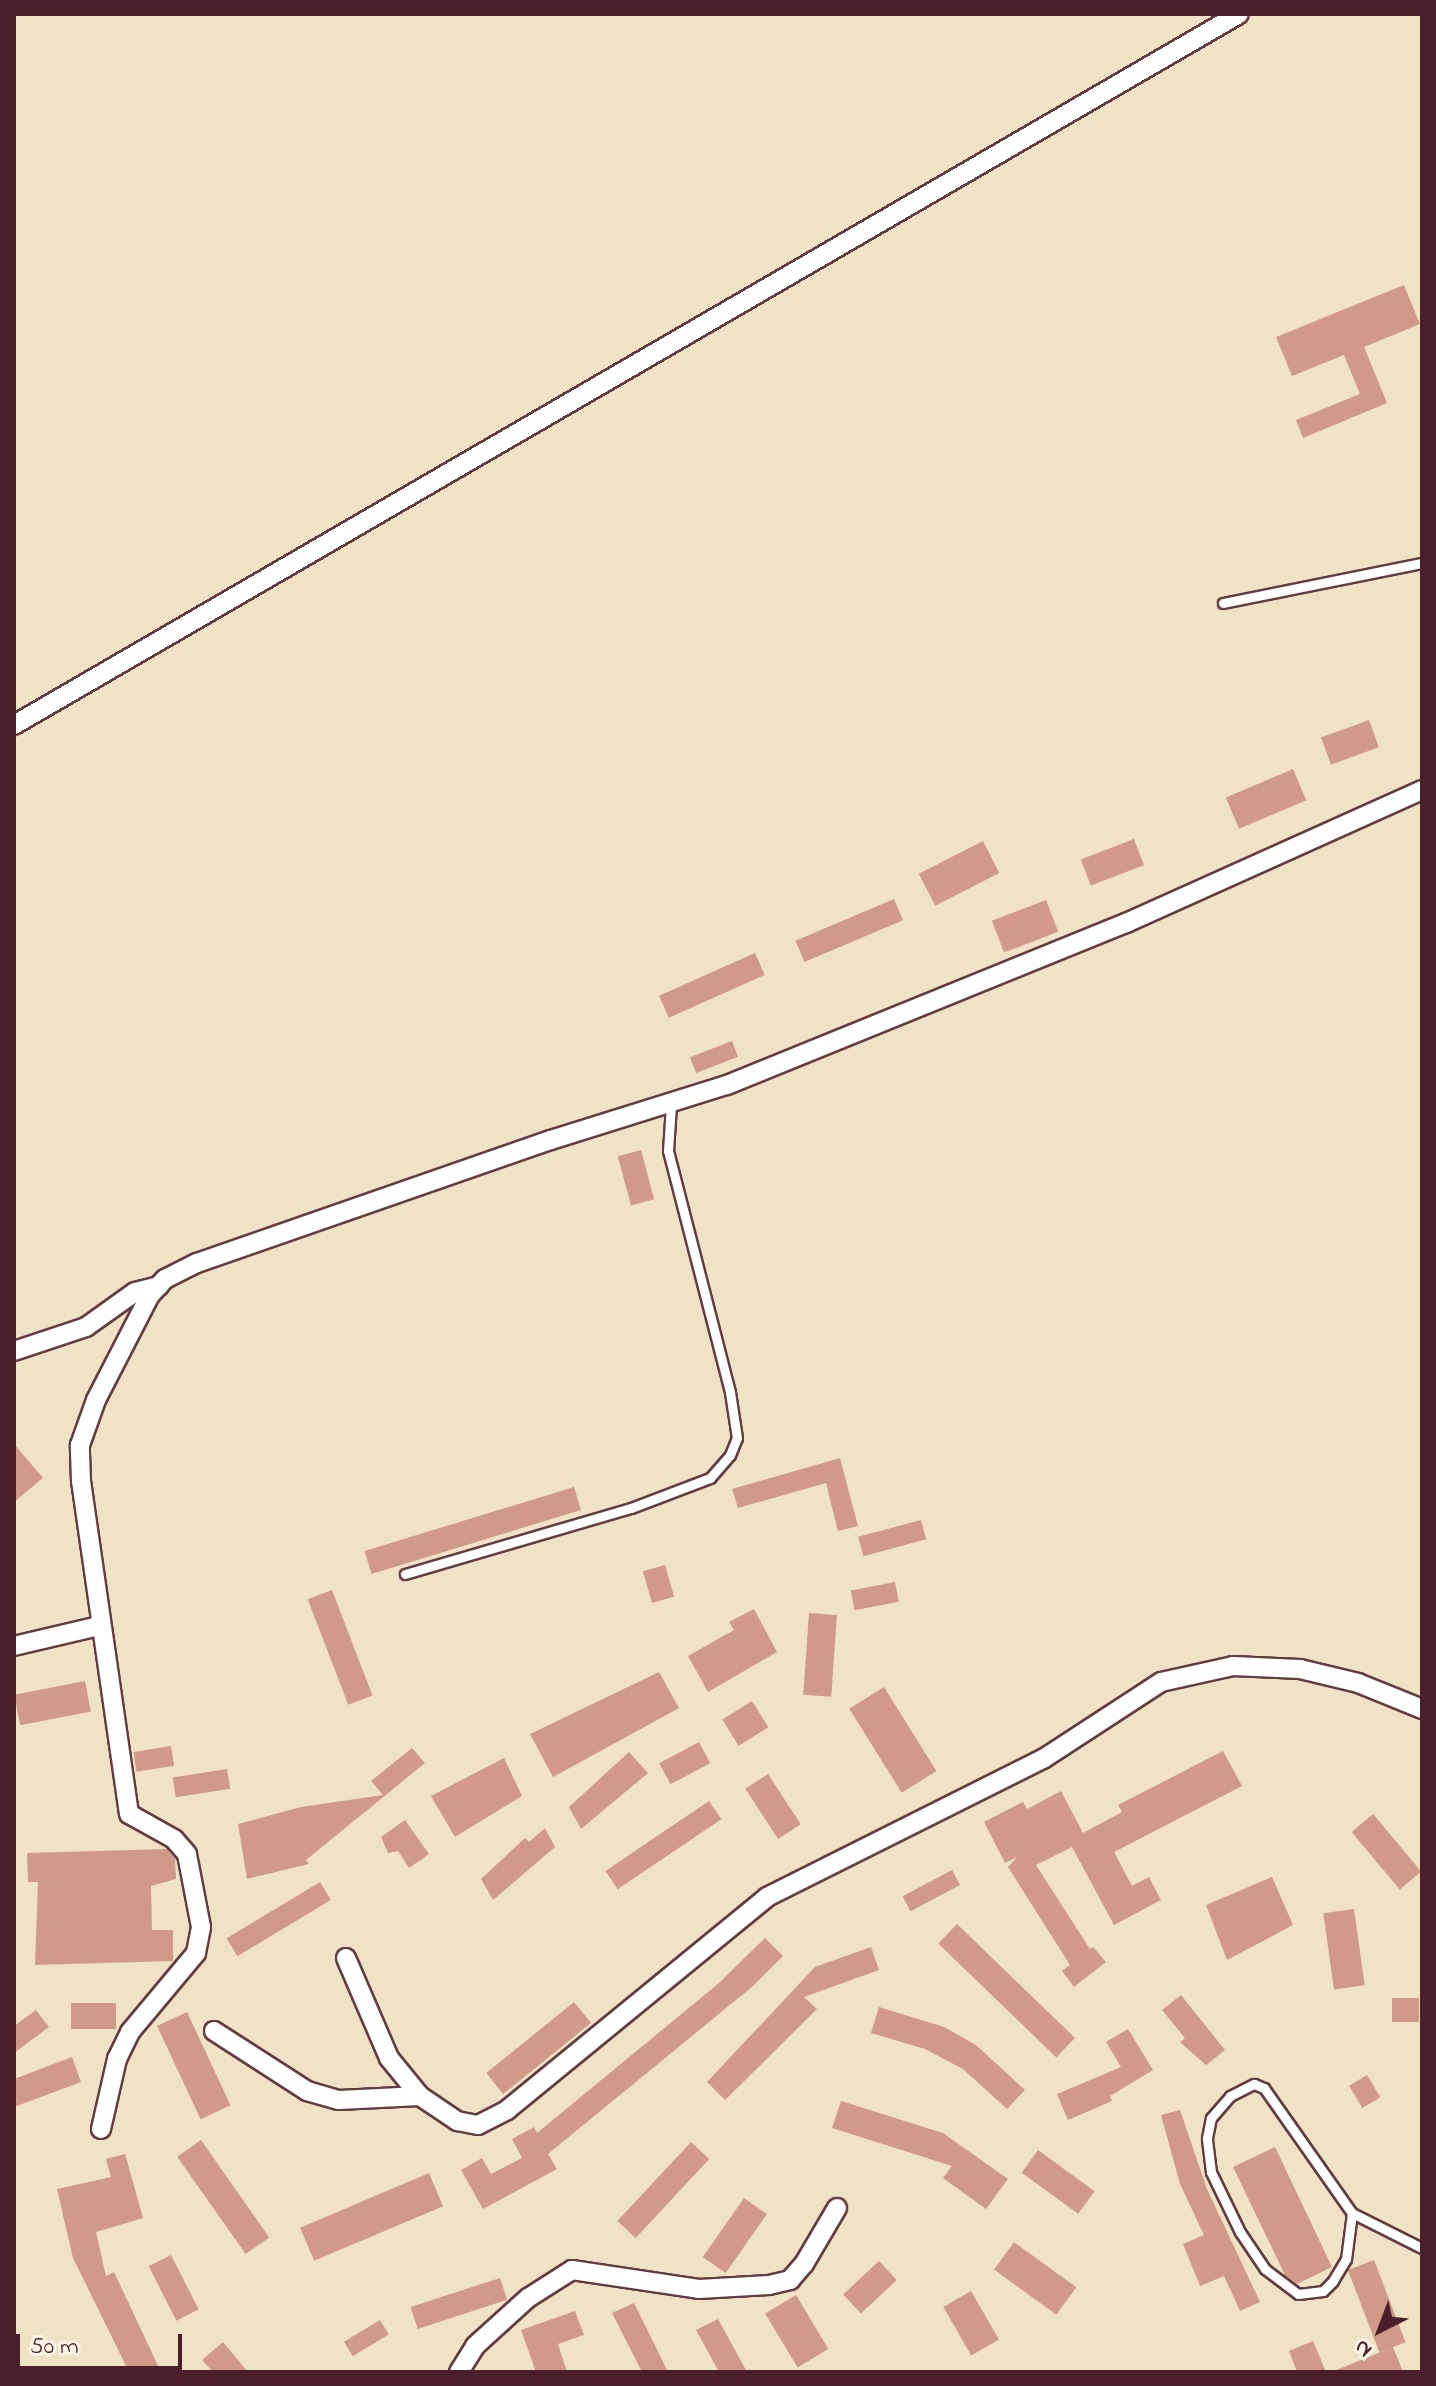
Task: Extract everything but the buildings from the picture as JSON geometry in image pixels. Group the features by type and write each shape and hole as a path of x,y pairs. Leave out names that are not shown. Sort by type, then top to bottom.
{"street":[{"path":"14,725 1239,14"},
{"path":"14,1351 86,1327 135,1292 159,1286 211,1257 671,1104 1126,923 1422,790"},
{"path":"101,2129 117,2059 130,2032 196,1953 201,1927 187,1854 174,1839 129,1814 99,1626 80,1445 96,1400 159,1286"},
{"path":"14,1646 99,1626"},
{"path":"346,1958 389,2058 420,2096 457,2121 478,2125 507,2110 767,1897 1043,1759 1161,1682 1233,1666 1300,1669 1358,1683 1422,1709"},
{"path":"214,2031 307,2091 339,2100 420,2096"},
{"path":"459,2372 475,2346 528,2298 572,2270 699,2289 769,2285 790,2280 804,2264 837,2208"}],"lane":[{"path":"1223,603 1422,563"},
{"path":"405,1574 631,1508 710,1478 730,1455 737,1438 730,1392 668,1151 671,1104"},
{"path":"1352,2213 1346,2259 1333,2281 1323,2291 1298,2294 1265,2269 1240,2232 1211,2172 1207,2138 1211,2118 1230,2096 1254,2084 1264,2088 1352,2213 1422,2248"}]}
